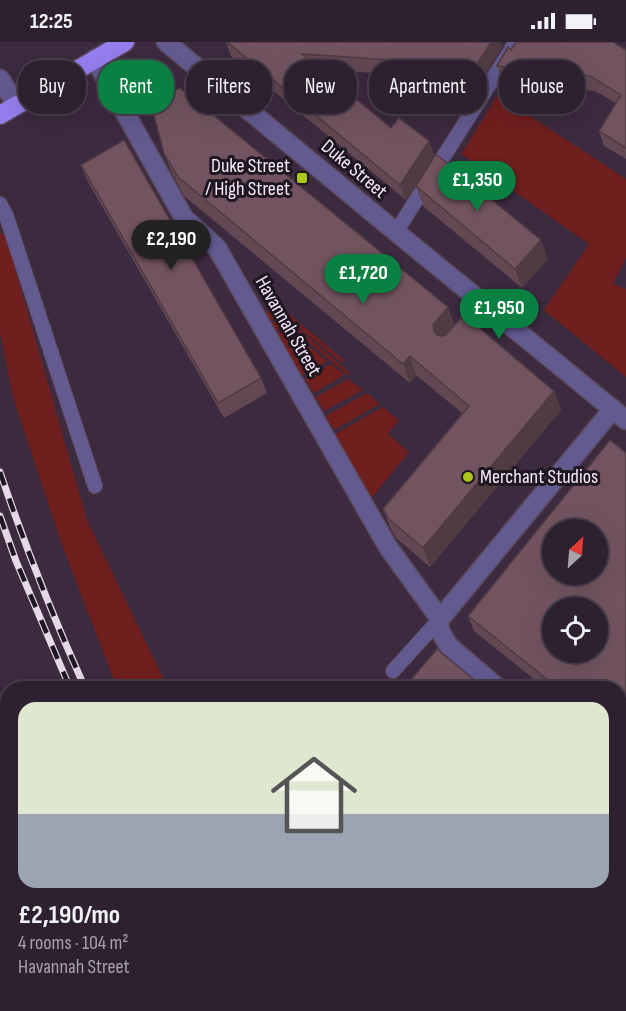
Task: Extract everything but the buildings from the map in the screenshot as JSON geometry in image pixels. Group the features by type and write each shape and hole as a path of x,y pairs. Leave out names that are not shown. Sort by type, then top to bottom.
{"main road":[{"path":"0,115 124,42"}],"street":[{"name":"Duke Street","path":"166,42 619,415"},
{"name":"Havannah Street","path":"95,59 184,218 217,248 388,547 440,619 441,633 449,646 490,681"},
{"path":"0,79 17,105"},
{"path":"440,619 619,415"}],"lane":[{"path":"396,232 516,42"},
{"path":"0,204 6,215 95,486"},
{"path":"449,346 484,303"},
{"path":"393,671 440,619"}],"shaded area":[{"path":"498,95 499,114 527,114 626,179 626,258 613,284 626,289 626,377 544,310 589,244 461,154"},
{"path":"0,232 6,237 87,520 165,681 114,681 62,545 13,397 0,332"},
{"path":"271,307 282,308 344,360 341,362 286,317 280,316 269,322 267,314"},
{"path":"280,318 290,322 350,373 348,375 289,326 274,332 269,324"},
{"path":"284,329 289,330 327,361 301,376 277,334"},
{"path":"331,364 344,375 314,393 305,379"},
{"path":"348,379 363,390 324,411 316,397"},
{"path":"367,393 380,404 334,430 326,416"},
{"path":"383,407 399,420 388,434 409,452 370,500 332,436"}],"railway":[{"path":"0,472 40,581 82,681"},
{"path":"0,516 16,561 67,681"}],"place":[{"name":"Duke Street / High Street","path":"302,178"},
{"name":"Merchant Studios","path":"468,477"}]}
